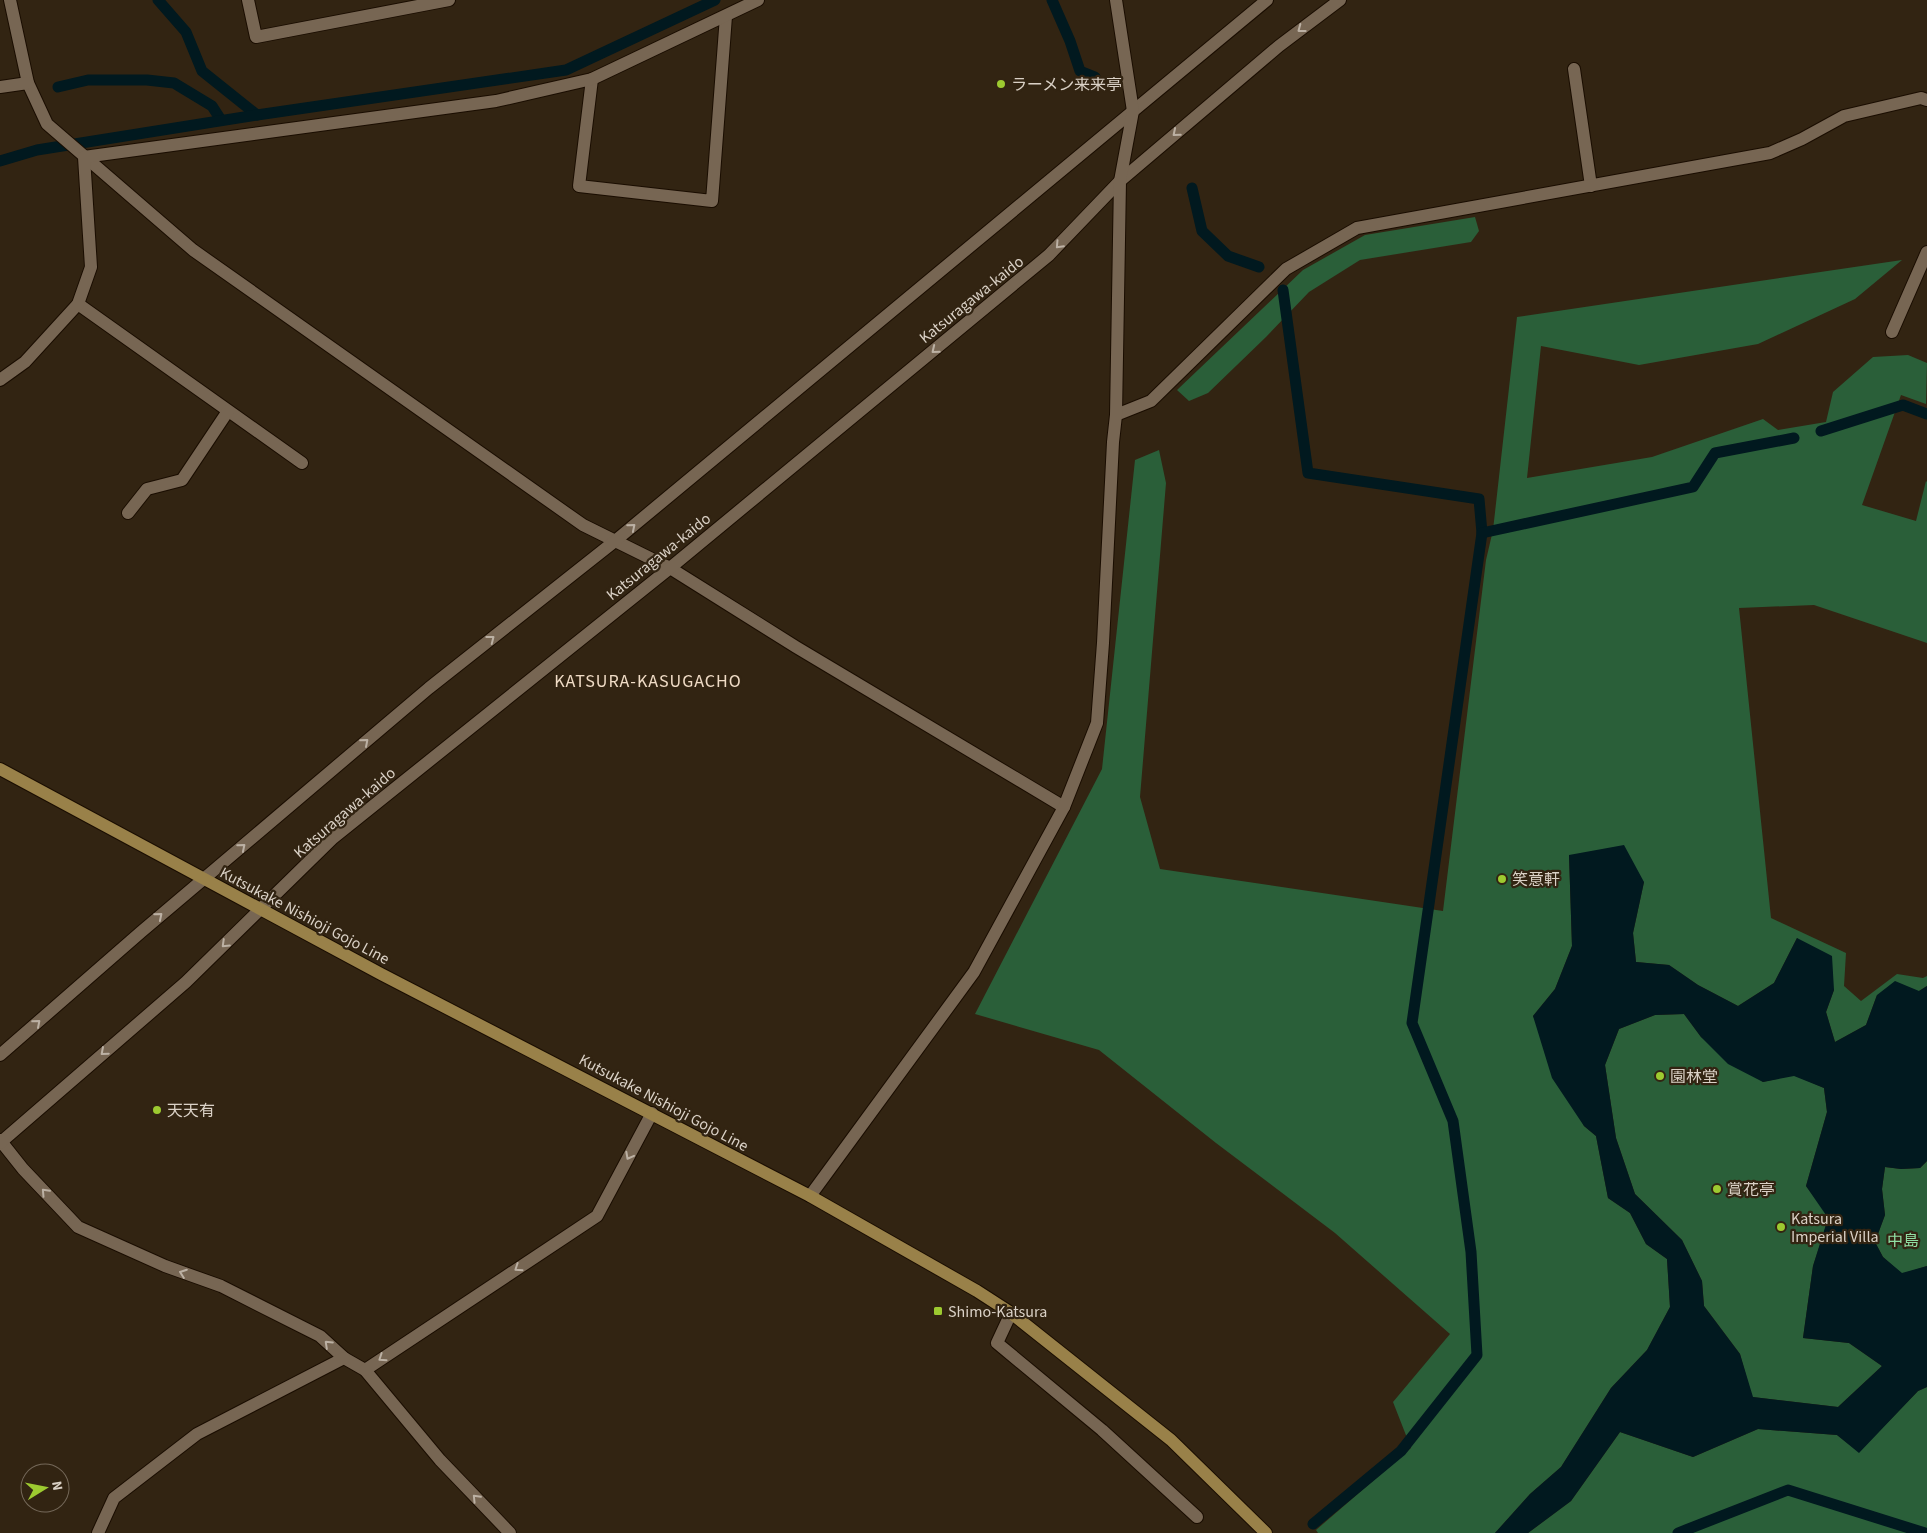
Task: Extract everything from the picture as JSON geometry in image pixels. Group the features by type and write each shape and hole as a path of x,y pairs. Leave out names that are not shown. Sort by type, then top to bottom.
{"main road":[{"name":"Kutsukake Nishioji Gojo Line","path":"0,769 390,979 810,1196 977,1291 1012,1313 1171,1440 1266,1533"}],"street":[{"path":"10,0 28,83 47,124 194,250 583,525 670,568 796,647 1064,807"},
{"path":"248,0 256,37 449,0"},
{"path":"84,157 496,100 592,79 758,0"},
{"path":"810,1196 974,972 1064,807 1096,723 1103,643 1116,415 1120,181 1133,111 1116,0"},
{"path":"0,1055 429,688 616,541 1267,0"},
{"name":"Katsuragawa-kaido","path":"0,1141 186,982 333,838 670,568 1049,255 1120,181 1279,46 1340,0"},
{"path":"592,79 579,186 712,202 726,16"},
{"path":"1574,69 1591,186"},
{"path":"0,87 28,83"},
{"path":"1116,415 1150,401 1286,269 1358,228 1770,153 1802,139 1844,116 1921,98 1927,100"},
{"path":"0,380 26,362 78,304 91,267 84,157"},
{"path":"1892,332 1927,252"},
{"path":"78,304 302,463"},
{"path":"128,513 146,489 182,480 228,411"},
{"path":"365,1370 596,1216 652,1113"},
{"path":"0,1141 23,1169 78,1227 165,1266 221,1286 320,1336 344,1358 365,1370 440,1460 510,1533"},
{"path":"1012,1313 997,1343 1102,1430 1197,1517"},
{"path":"98,1533 114,1498 197,1434 344,1358"}],"green space":[{"path":"1475,217 1479,231 1471,242 1360,260 1309,292 1208,393 1189,401 1177,390 1303,270 1365,235"},
{"path":"1902,260 1855,299 1758,344 1639,365 1541,346 1527,478 1652,457 1763,419 1778,430 1826,422 1833,392 1873,357 1908,355 1927,363 1926,404 1901,395 1862,505 1916,521 1927,482 1927,643 1814,605 1739,608 1771,918 1846,953 1844,986 1861,1001 1897,974 1923,978 1927,976 1927,986 1919,991 1877,995 1866,1025 1835,1042 1826,1012 1834,990 1797,938 1774,983 1738,1006 1698,985 1669,965 1636,962 1633,933 1644,882 1569,855 1572,946 1555,989 1533,1016 1584,1126 1596,1136 1608,1198 1630,1213 1646,1244 1667,1259 1670,1307 1647,1350 1611,1388 1561,1467 1530,1494 1495,1533 1318,1533 1316,1530 1411,1448 1393,1402 1450,1334 1335,1233 1216,1143 1099,1050 975,1014 1102,769 1135,460 1159,450 1166,483 1140,797 1160,869 1443,911 1486,560 1493,530 1517,317"},
{"path":"1684,1014 1701,1037 1763,1082 1794,1075 1824,1088 1827,1112 1806,1186 1829,1217 1813,1266 1803,1338 1849,1343 1882,1366 1838,1407 1752,1397 1740,1354 1704,1306 1702,1281 1682,1240 1635,1194 1616,1138 1605,1065 1619,1029 1655,1015"},
{"name":"中島","path":"1927,1161 1927,1266 1902,1274 1883,1257 1875,1242 1885,1215 1882,1189 1885,1167 1901,1169 1920,1168"},
{"path":"1927,1387 1927,1533 1528,1533 1571,1501 1620,1432 1693,1457 1758,1429 1837,1435 1859,1452 1918,1391"}],"water":[{"path":"1624,845 1644,882 1633,933 1636,962 1669,965 1698,985 1738,1006 1774,983 1797,938 1832,956 1834,990 1826,1012 1835,1042 1866,1025 1877,995 1895,981 1919,991 1927,986 1927,1161 1920,1168 1901,1169 1885,1167 1882,1189 1885,1215 1875,1242 1883,1257 1902,1273 1927,1266 1927,1387 1918,1391 1859,1453 1837,1435 1758,1429 1693,1457 1620,1432 1571,1501 1528,1533 1495,1533 1530,1494 1561,1467 1611,1388 1647,1350 1670,1307 1667,1259 1646,1244 1630,1213 1608,1198 1596,1136 1584,1126 1552,1078 1533,1016 1555,989 1572,946 1569,855","holes":["1684,1014 1701,1037 1728,1064 1763,1082 1794,1076 1824,1088 1827,1112 1806,1186 1828,1218 1813,1266 1803,1338 1849,1343 1882,1366 1838,1407 1753,1397 1740,1354 1704,1306 1702,1281 1682,1240 1635,1194 1616,1138 1605,1065 1619,1029 1655,1015"]}],"waterway":[{"path":"158,0 186,32 202,71 257,115"},
{"path":"0,161 37,150 257,115 566,70 715,0"},
{"path":"1052,0 1070,41 1080,71 1095,77"},
{"path":"58,87 88,80 147,80 174,83 212,106 221,120"},
{"path":"1192,188 1202,231 1228,256 1259,267"},
{"path":"1283,290 1308,473 1479,499 1482,533"},
{"path":"1821,431 1903,405 1927,414"},
{"path":"1313,1524 1401,1451 1477,1355 1471,1252 1453,1121 1412,1023 1482,533 1693,487 1715,453 1794,438"},
{"path":"1678,1533 1788,1490 1925,1533"}],"place":[{"name":"ラーメン来来亭","path":"1001,84"},
{"name":"笑意軒","path":"1502,879"},
{"name":"園林堂","path":"1660,1076"},
{"name":"天天有","path":"157,1110"},
{"name":"賞花亭","path":"1717,1189"},
{"name":"Katsura Imperial Villa","path":"1781,1227"},
{"name":"Shimo-Katsura","path":"938,1311"}],"district":[{"name":"KATSURA-KASUGACHO","path":"648,681"}]}
